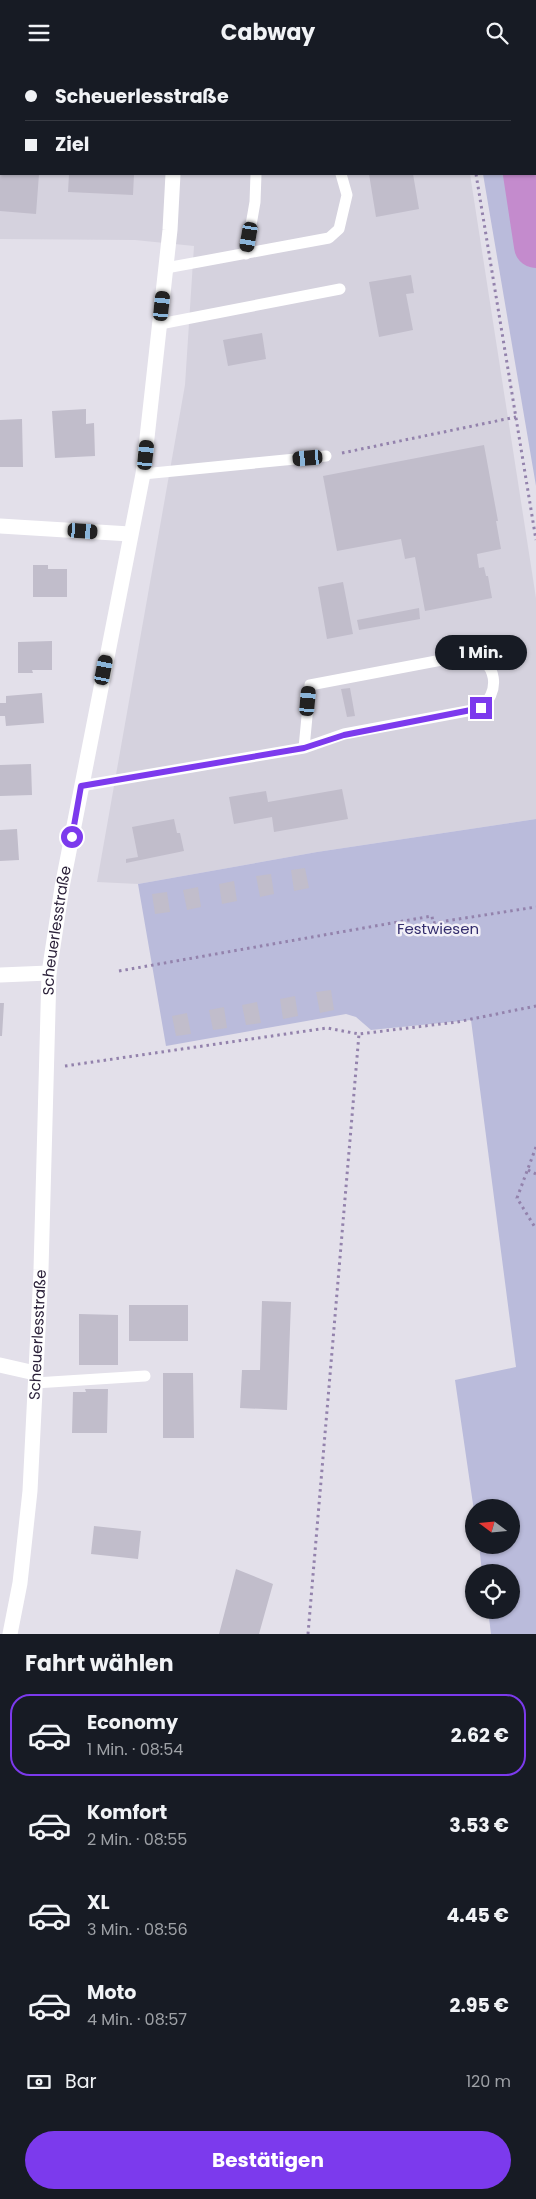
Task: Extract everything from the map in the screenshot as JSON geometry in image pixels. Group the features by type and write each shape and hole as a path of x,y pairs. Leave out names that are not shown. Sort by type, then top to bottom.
{"street":[{"name":"Scheuerlesstraße","path":"10,1634 20,1583 29,1500 41,1270 49,973 62,887 81,786 130,534 144,474 166,268 173,175"},
{"path":"0,526 130,534"},
{"path":"0,975 49,973"},
{"path":"0,1365 35,1378"}],"lane":[{"path":"246,254 255,202 256,175"},
{"path":"166,268 329,238 339,229 347,195 341,175"},
{"path":"160,324 340,289"},
{"path":"144,474 326,456"},
{"path":"81,786 304,748 344,735 478,709 487,703 492,696 494,678 491,670 486,663 468,655 310,685 304,748"},
{"path":"35,1378 145,1376"}],"path":[{"path":"476,175 536,540"},
{"path":"326,456 516,417"},
{"path":"119,971 432,915 433,923 536,907"},
{"path":"46,1069 328,1028 359,1034 457,1022 536,1006"},
{"path":"308,1634 359,1034"},
{"path":"536,1147 517,1198 536,1229"},
{"path":"528,1170 536,1174"}],"shaded area":[{"path":"0,175 470,175 536,598 536,819 317,852 138,884 97,882 185,385 194,246 135,240 0,239"}],"green space":[{"path":"483,175 536,175 536,486"},
{"name":"Festwiesen","path":"536,819 536,1634 491,1634 489,1619 520,1619 520,1564 481,1564 480,1554 520,1554 520,1499 472,1499 455,1380 516,1367 471,1020 371,1030 356,1017 346,1014 166,1046 138,884 317,852"}],"building":[{"path":"0,175 39,175 36,214 0,211"},
{"path":"69,175 134,175 133,195 68,192"},
{"path":"369,175 413,175 419,209 376,217"},
{"path":"411,275 414,293 406,294 413,330 379,337 369,282"},
{"path":"262,333 266,359 228,366 223,340"},
{"path":"86,409 86,424 94,423 95,456 55,458 52,411"},
{"path":"22,419 23,467 0,467 0,420"},
{"path":"484,445 498,521 496,521 501,549 477,554 479,568 484,567 486,576 488,576 492,598 425,611 415,557 405,559 401,539 337,551 323,476"},
{"path":"33,565 48,565 48,569 67,569 67,597 33,597"},
{"path":"343,582 353,634 327,639 318,587"},
{"path":"419,608 420,619 359,630 357,620"},
{"path":"52,641 52,670 32,670 33,673 18,673 18,642"},
{"path":"350,688 355,716 347,717 341,689"},
{"path":"42,693 44,723 6,726 5,716 0,716 0,703 6,703 6,696"},
{"path":"31,764 32,795 0,796 0,765"},
{"path":"342,789 348,819 274,832 272,817 234,824 229,797 266,791 268,802"},
{"path":"174,819 177,833 180,833 184,851 126,863 126,859 138,857 132,827"},
{"path":"17,829 19,860 0,861 0,830"},
{"path":"305,868 309,888 294,891 291,870"},
{"path":"271,874 274,894 260,897 256,876"},
{"path":"234,881 237,901 222,904 219,884"},
{"path":"198,887 201,907 187,910 183,890"},
{"path":"167,892 170,912 155,914 152,894"},
{"path":"331,990 334,1010 320,1013 316,992"},
{"path":"295,996 298,1016 283,1019 280,999"},
{"path":"257,1002 261,1023 246,1025 242,1005"},
{"path":"0,1003 4,1003 2,1036 0,1036"},
{"path":"224,1007 227,1028 213,1030 209,1010"},
{"path":"187,1013 191,1034 176,1036 172,1016"},
{"path":"262,1301 291,1302 287,1410 240,1408 242,1370 260,1370"},
{"path":"129,1305 188,1305 188,1341 129,1341"},
{"path":"79,1314 118,1315 118,1365 79,1365"},
{"path":"163,1373 193,1373 194,1438 163,1438"},
{"path":"85,1389 108,1389 107,1433 72,1433 73,1392 86,1392"},
{"path":"94,1526 141,1531 138,1559 91,1554"},
{"path":"236,1569 273,1584 259,1634 219,1634"}],"waterway":[{"path":"525,175 536,246"}],"route":[{"path":"72,837 81,786 304,748 344,735 481,708"}]}
